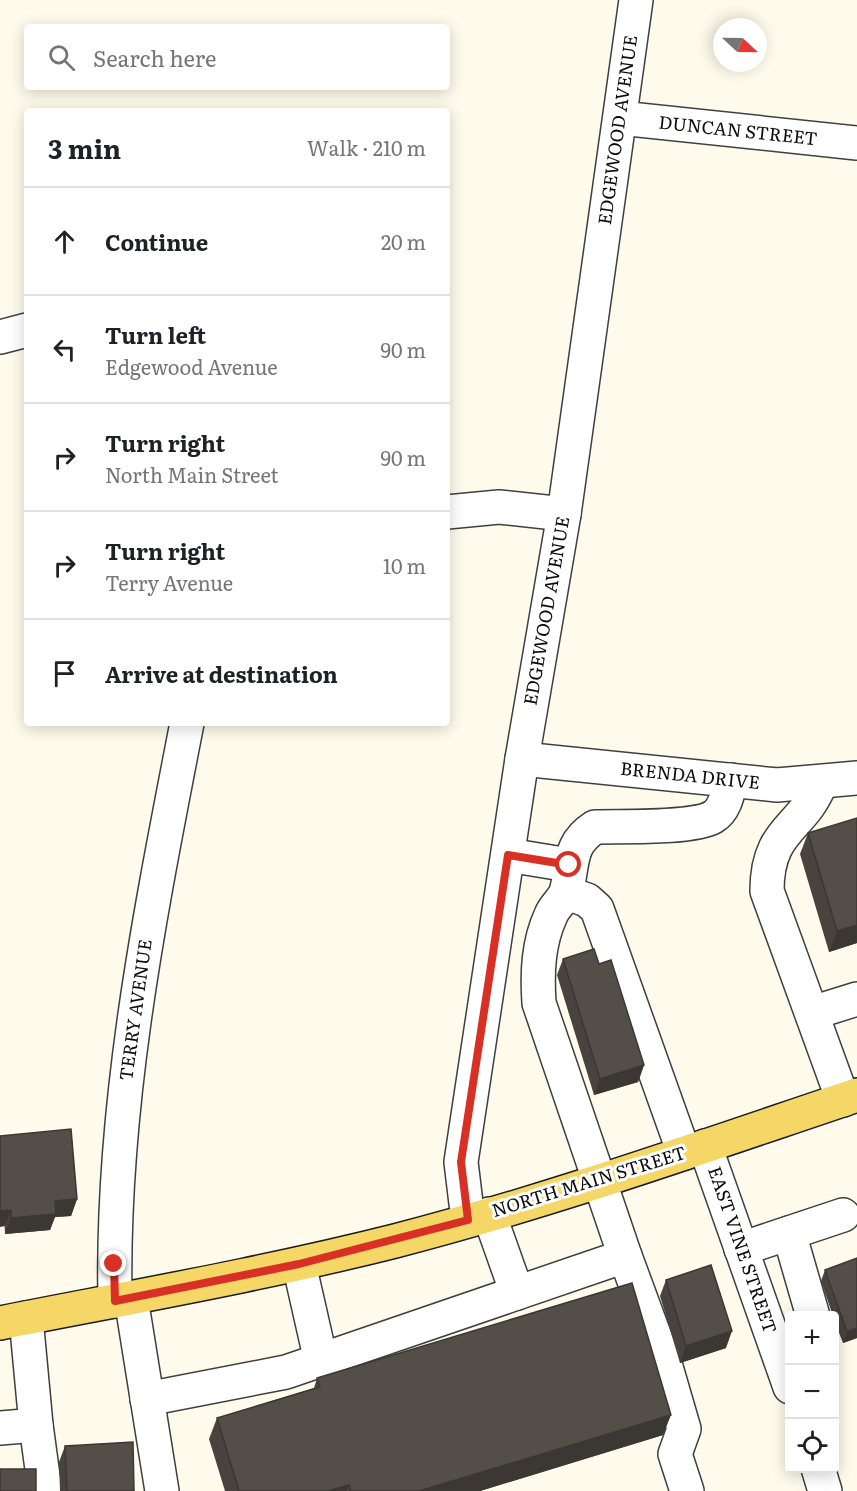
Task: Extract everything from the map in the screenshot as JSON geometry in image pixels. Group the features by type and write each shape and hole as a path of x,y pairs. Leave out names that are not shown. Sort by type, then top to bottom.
{"main road":[{"name":"NORTH MAIN STREET","path":"13,1320 299,1264 479,1217 850,1098"}],"street":[{"name":"EDGEWOOD AVENUE","path":"517,1293 479,1217 461,1162 522,759 564,514 636,0"},
{"name":"DUNCAN STREET","path":"620,118 857,143"},
{"path":"0,337 24,331"},
{"path":"450,512 499,507 564,514"},
{"name":"TERRY AVENUE","path":"162,1491 147,1399 123,1299 114,1222 127,1061 151,913 186,726"},
{"name":"BRENDA DRIVE","path":"522,759 777,785 857,778"},
{"path":"687,1491 675,1454 684,1429 666,1367 625,1256 601,1179 539,1003 538,976 542,937 567,879 581,836 595,827 698,823 714,817 726,802 731,780"},
{"path":"821,782 815,798 774,846 767,868 767,891 812,1013 850,1098"},
{"name":"EAST VINE STREET","path":"508,855 567,879 597,909 694,1149 741,1249 785,1366"},
{"path":"812,1013 857,999"},
{"path":"741,1249 843,1215"},
{"path":"789,1233 812,1311"},
{"path":"147,1399 286,1372 625,1256"},
{"path":"299,1264 321,1361"},
{"path":"13,1320 36,1425 45,1491"},
{"path":"0,1428 36,1425"},
{"path":"820,1473 825,1491"}],"building":[{"path":"857,818 857,925 837,931 808,833"},
{"path":"594,949 599,964 611,960 644,1065 600,1079 563,959"},
{"path":"71,1129 77,1199 55,1201 56,1214 11,1218 11,1210 0,1211 0,1136"},
{"path":"857,1258 857,1328 847,1332 825,1270"},
{"path":"711,1265 732,1331 686,1346 666,1280"},
{"path":"632,1283 671,1415 419,1491 351,1491 349,1485 328,1491 239,1491 217,1418 320,1387 317,1378"},
{"path":"133,1442 134,1491 67,1491 65,1446"},
{"path":"0,1469 36,1469 36,1491 0,1491"}],"route":[{"path":"114,1264 115,1301 299,1264 468,1220 461,1162 508,855 569,865"}]}
